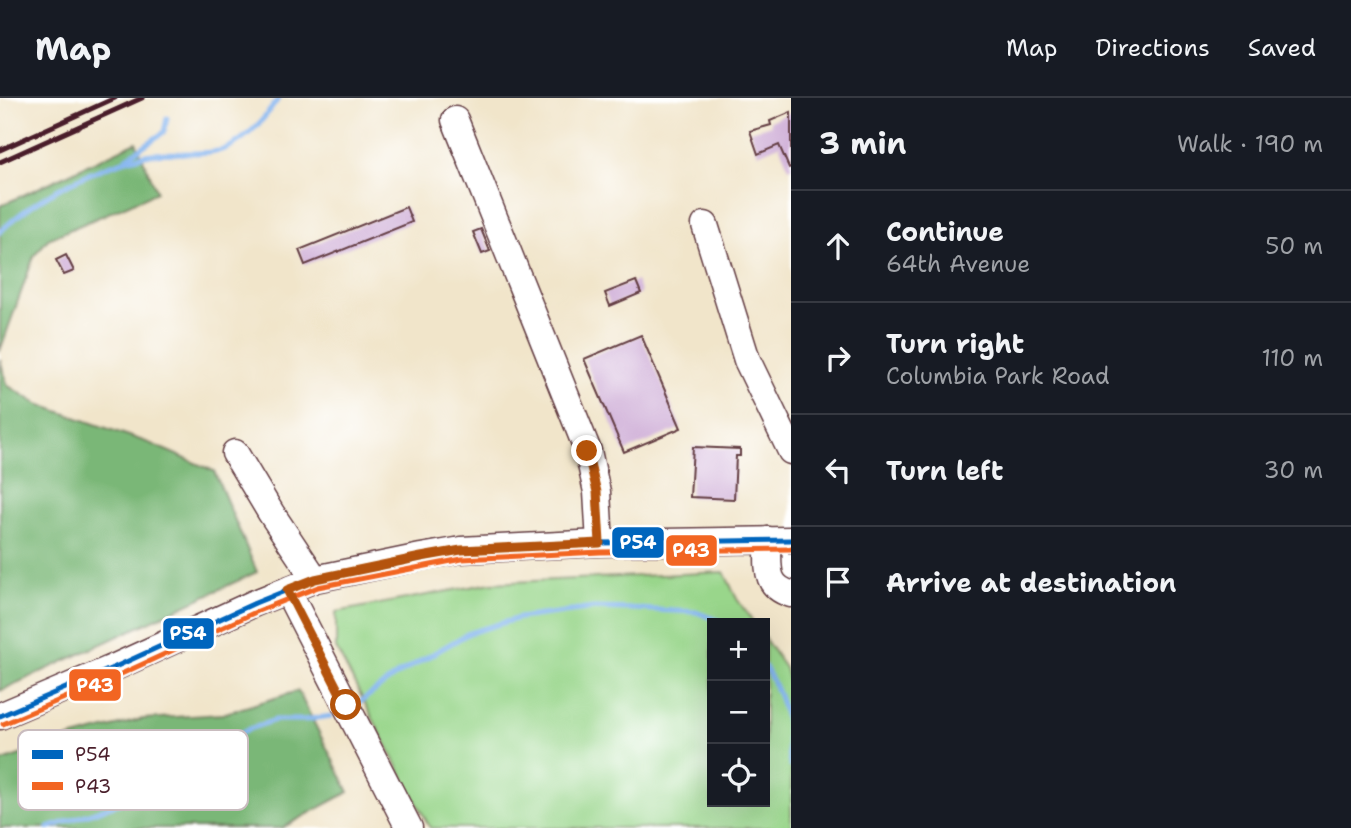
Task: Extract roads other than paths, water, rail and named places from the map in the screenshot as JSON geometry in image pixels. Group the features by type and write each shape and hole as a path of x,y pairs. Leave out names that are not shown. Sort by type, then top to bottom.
{"street":[{"path":"455,120 587,451 597,492 600,543"},
{"path":"705,225 747,360 791,451"},
{"path":"235,453 315,579"},
{"path":"0,716 315,579 461,550 600,543 779,540 770,580 780,591 791,594"},
{"path":"287,590 409,828"}],"waterway":[{"path":"0,232 31,206 68,184 106,167 150,154 225,149 249,134 279,98"},
{"path":"126,158 164,132 167,118"},
{"path":"360,702 398,674 469,633 519,618 594,608 696,612 712,618"},
{"path":"770,677 784,710 791,766"},
{"path":"247,730 275,720 331,716"},
{"path":"48,828 100,810"}],"railway":[{"path":"0,150 115,98"},
{"path":"0,162 142,98"}]}
